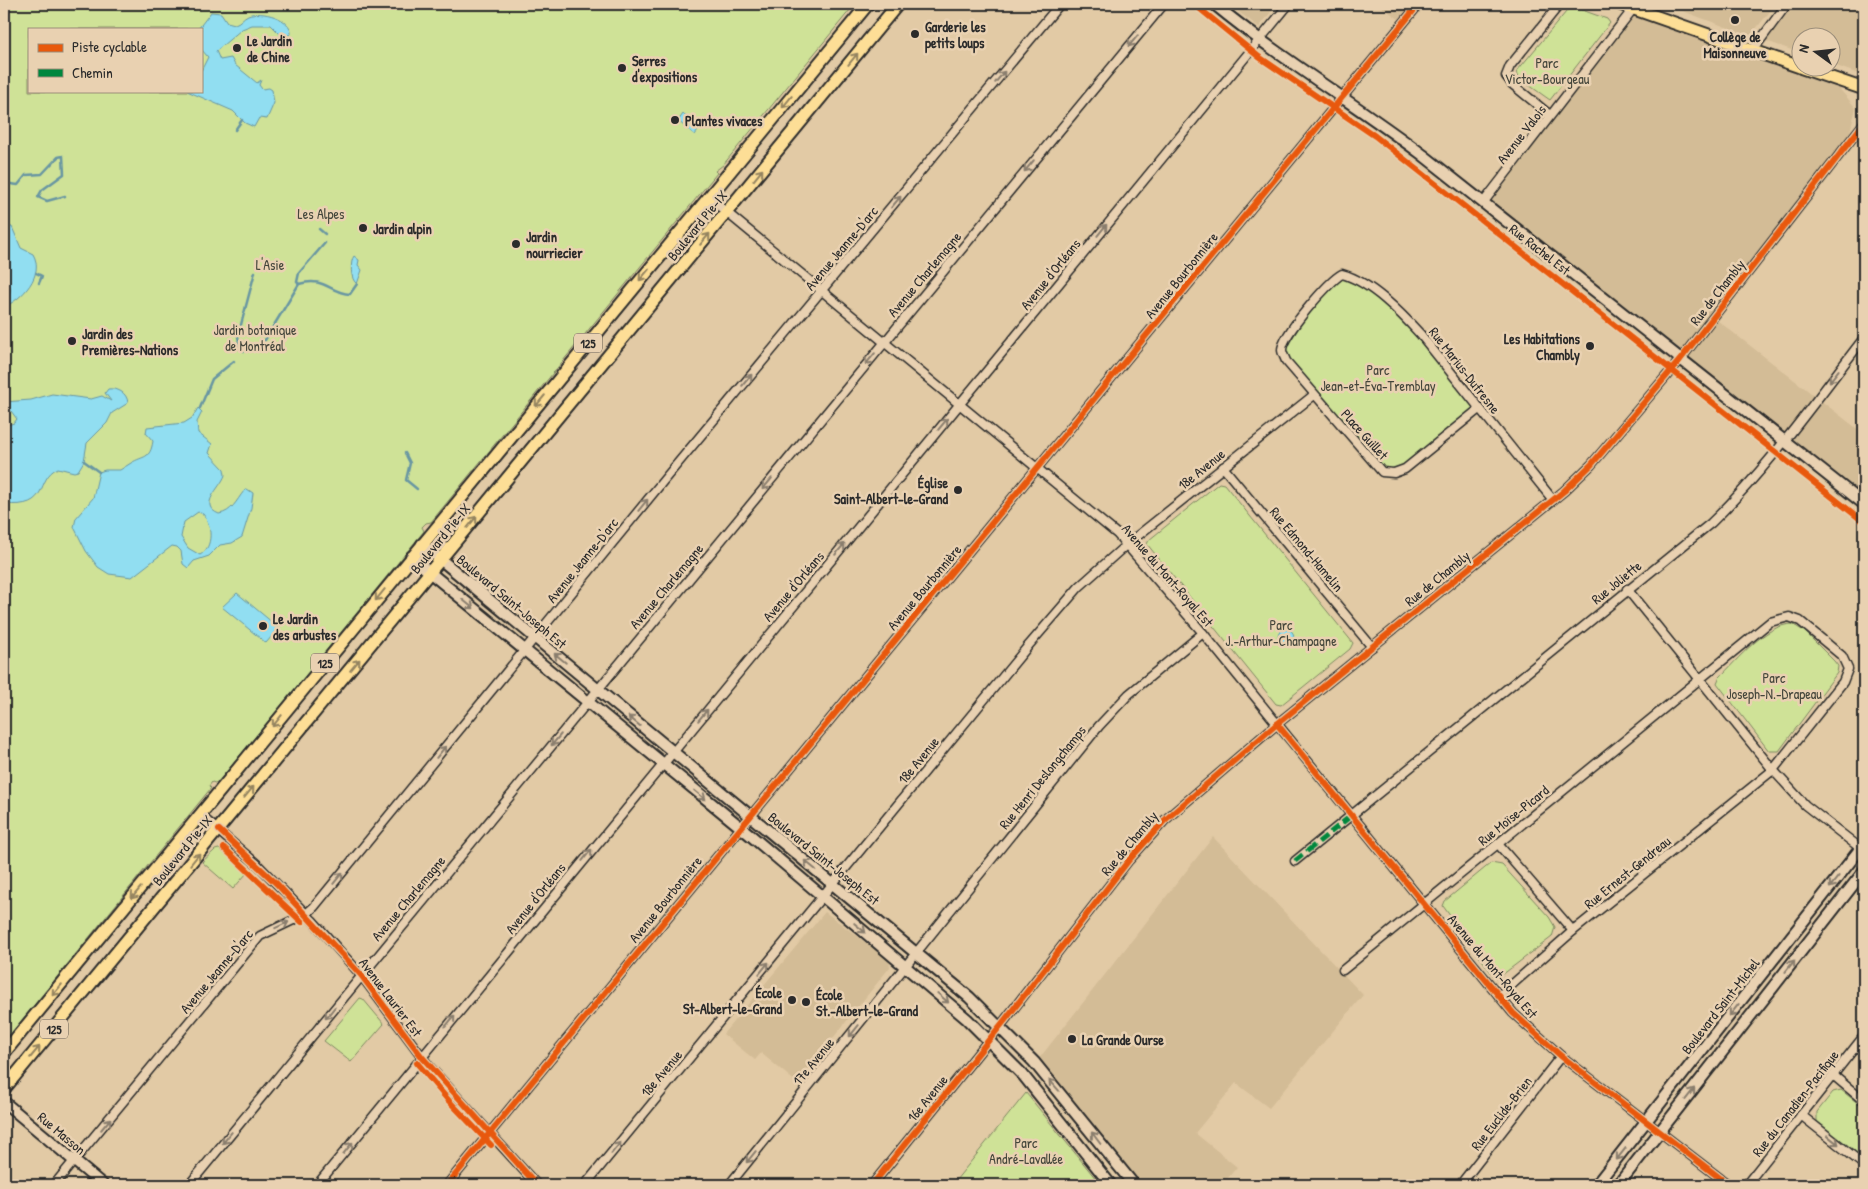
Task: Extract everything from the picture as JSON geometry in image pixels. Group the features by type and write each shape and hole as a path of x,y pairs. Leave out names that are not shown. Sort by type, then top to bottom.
{"main road":[{"name":"Boulevard Pie-IX","path":"4,1053 868,4"},
{"name":"Boulevard Pie-IX","path":"4,1089 898,4"},
{"name":"Rue Rachel Est","path":"1214,4 1258,40 1342,99 1384,125 1680,360 1862,499"},
{"path":"1620,4 1790,63"},
{"path":"1832,78 1864,89"},
{"name":"Boulevard Saint-Joseph Est","path":"422,544 917,952 1000,1026 1074,1108 1134,1185"},
{"name":"Boulevard Saint-Joseph Est","path":"411,557 823,896 906,966 989,1040 1032,1086 1111,1185"},
{"name":"Boulevard Saint-Michel","path":"1596,1185 1863,847"},
{"path":"1618,1185 1864,871"},
{"name":"Rue Masson","path":"4,1102 104,1185"}],"street":[{"name":"Avenue Jeanne-D'arc","path":"54,1185 260,936 306,914 320,900 524,650 1060,4"},
{"name":"Avenue Charlemagne","path":"189,1185 1164,4"},
{"name":"Avenue d'Orléans","path":"317,1185 1289,4"},
{"name":"Avenue Bourbonnière","path":"447,1185 1419,4"},
{"path":"1550,115 1508,81 1506,76 1510,66 1560,4"},
{"path":"1753,50 1788,4"},
{"name":"Avenue Valois","path":"1483,203 1633,9"},
{"name":"Rue de Chambly","path":"1000,1026 1129,860 1164,820 1277,724 1553,500 1591,465 1680,360 1864,123"},
{"name":"Avenue du Mont-Royal Est","path":"708,198 823,290 1104,522 1203,633 1499,996 1529,1028 1561,1056 1729,1185"},
{"name":"Place Guillet","path":"1342,274 1335,277 1286,337 1282,350 1286,361 1382,472 1394,473 1405,470 1479,409"},
{"name":"Rue Marius-Dufresne","path":"1342,274 1354,277 1400,313 1421,335 1553,500"},
{"name":"Rue Joliette","path":"1295,861 1712,523 1736,499 1864,338"},
{"name":"18e Avenue","path":"585,1185 1035,638 1079,588 1126,545 1314,395"},
{"name":"Rue Edmond-Hamelin","path":"1223,467 1372,647"},
{"path":"1627,590 1772,770 1806,805 1863,847"},
{"name":"Rue Moïse-Picard","path":"1343,970 1770,622 1777,618 1789,616 1800,621 1842,656 1848,669 1843,682 1772,770"},
{"name":"Rue Henri Deslongchamps","path":"917,952 1099,726 1129,694 1203,633"},
{"name":"Rue Ernest-Gendreau","path":"1499,996 1573,931 1772,770"},
{"name":"Avenue Laurier Est","path":"200,815 258,865 306,914 361,975 422,1057 537,1185"},
{"path":"1498,844 1573,931"},
{"name":"17e Avenue","path":"729,1185 917,952"},
{"name":"16e Avenue","path":"872,1185 1000,1026"},
{"name":"Rue du Canadien-Pacifique","path":"1746,1185 1864,1036"},
{"name":"Rue Euclide-Brien","path":"1460,1185 1561,1056"},
{"path":"1833,1075 1864,1101"},
{"path":"1801,1115 1864,1165"}],"shaded area":[{"path":"1228,4 1270,4 1274,8 1259,27"},
{"path":"1378,4 1411,4 1399,19"},
{"name":"Collège de Maisonneuve","path":"1664,4 1776,4 1750,36"},
{"path":"1795,4 1864,4 1864,76 1840,67 1840,28 1790,28 1790,49 1766,41"},
{"path":"1633,9 1790,64 1790,78 1830,78 1856,108 1846,147 1713,317 1864,434 1864,493 1859,500 1680,360 1491,202 1550,115"},
{"path":"1213,837 1363,995 1269,1108 1236,1083 1195,1133 1237,1167 1222,1185 1141,1185 1038,1060"},
{"name":"École St.-Albert-le-Grand","path":"825,912 889,960 890,967 797,1083 761,1053 755,1060 723,1034"}],"green space":[{"name":"Jardin botanique de Montréal","path":"4,4 855,4 723,165 715,171 717,173 431,522 426,523 422,527 424,531 219,781 212,782 209,786 211,788 4,1042"},
{"name":"Parc Victor-Bourgeau","path":"1571,6 1607,19 1610,23 1550,100 1519,78 1517,71"},
{"name":"Parc Jean-et-Éva-Tremblay","path":"1342,274 1400,313 1479,409 1394,473 1373,464 1282,350 1286,337"},
{"name":"Parc J.-Arthur-Champagne","path":"1219,483 1224,484 1353,643 1350,649 1281,705 1276,704 1147,544 1149,540"},
{"name":"Parc Joseph-N.-Drapeau","path":"1792,624 1804,631 1834,661 1838,666 1837,673 1779,751 1769,751 1717,683 1719,678 1753,644 1772,630"},
{"path":"219,849 247,873 233,889 202,862 215,850"},
{"path":"1491,863 1502,865 1549,917 1555,927 1552,937 1498,978 1493,975 1443,906 1445,901"},
{"path":"360,998 363,999 384,1024 351,1062 324,1041"},
{"path":"1841,1090 1864,1108 1864,1158 1817,1121 1817,1112 1833,1092"},
{"name":"Parc André-Lavallée","path":"1026,1093 1101,1185 952,1185"}],"water":[{"path":"211,12 221,13 227,22 235,24 248,15 268,15 281,20 290,28 291,34 286,36 280,34 271,25 252,25 242,29 216,51 220,60 231,58 235,65 257,83 261,80 259,85 262,89 269,88 272,90 274,103 267,119 259,118 254,127 245,123 233,111 189,92 202,92 202,69 208,57 202,50 202,28 199,28"},
{"path":"683,114 700,128 695,135 678,121"},
{"path":"4,226 12,227 21,248 33,254 36,270 34,278 24,292 4,307 4,300 9,295 10,289 9,284 4,286"},
{"path":"354,256 359,260 358,265 362,270 357,284 353,279 351,270"},
{"path":"108,389 115,389 124,393 128,403 112,413 107,423 87,443 84,461 78,471 74,472 58,468 46,479 36,498 19,504 4,504 4,426 14,423 17,419 11,411 4,407 4,402 31,400 52,394 91,399 102,396 111,401 105,393"},
{"path":"198,408 202,412 197,422 198,433 212,444 209,453 224,469 225,475 223,480 210,501 210,506 213,510 219,514 223,513 233,506 247,489 253,493 251,508 242,537 232,543 220,545 209,556 194,561 188,568 183,564 181,551 177,547 172,546 132,577 109,574 98,567 86,551 74,527 76,518 93,498 99,472 120,470 146,456 152,447 153,441 146,433 147,427 184,423 192,418","holes":["198,512 203,514 210,530 210,536 208,547 200,555 188,548 181,537 184,522"]},
{"path":"237,593 279,628 266,643 222,607"},
{"path":"1283,629 1289,629 1294,634 1292,643 1283,645 1278,640 1278,634"}],"waterway":[{"path":"235,130 242,120"},
{"path":"4,183 18,185 26,175 42,174 58,157 63,156 64,174 42,190 38,197 47,201 65,196"},
{"path":"319,229 325,234"},
{"path":"325,243 299,273 297,282 299,284 308,282 321,283 337,291 350,294 357,284"},
{"path":"240,349 238,336 255,272"},
{"path":"36,273 42,276 39,283"},
{"path":"244,351 255,349 265,340 299,284"},
{"path":"200,408 212,379 234,361"},
{"path":"405,453 410,463 406,480 417,489"},
{"path":"84,461 99,472"}],"marked path":[{"path":"1295,861 1352,815"}],"cycle path":[{"path":"1194,4 1259,57 1375,136 1864,522"},
{"path":"447,1185 1419,4"},
{"path":"872,1185 1005,1020 1129,860 1165,820 1277,724 1564,491 1591,465 1680,360 1864,123"},
{"path":"1277,724 1513,1013 1561,1056 1729,1185"},
{"path":"219,830 277,884 361,975 422,1057 537,1185"},
{"path":"224,848 302,922"},
{"path":"417,1063 449,1101 491,1145"}],"place":[{"name":"Collège de Maisonneuve","path":"1735,20"},
{"name":"Garderie les petits loups","path":"915,34"},
{"name":"Le Jardin de Chine","path":"237,48"},
{"name":"Serres d'expositions","path":"622,68"},
{"name":"Plantes vivaces","path":"675,120"},
{"name":"Jardin alpin","path":"363,228"},
{"name":"Jardin nourriecier","path":"516,244"},
{"name":"Jardin des Premières-Nations","path":"72,341"},
{"name":"Les Habitations Chambly","path":"1590,346"},
{"name":"Église Saint-Albert-le-Grand","path":"958,490"},
{"name":"Le Jardin des arbustes","path":"263,626"},
{"name":"École St-Albert-le-Grand","path":"792,1000"},
{"name":"École St.-Albert-le-Grand","path":"806,1002"},
{"name":"La Grande Ourse","path":"1072,1039"}],"park label":[{"name":"Les Alpes","path":"321,213"},
{"name":"L'Asie","path":"270,264"}]}
